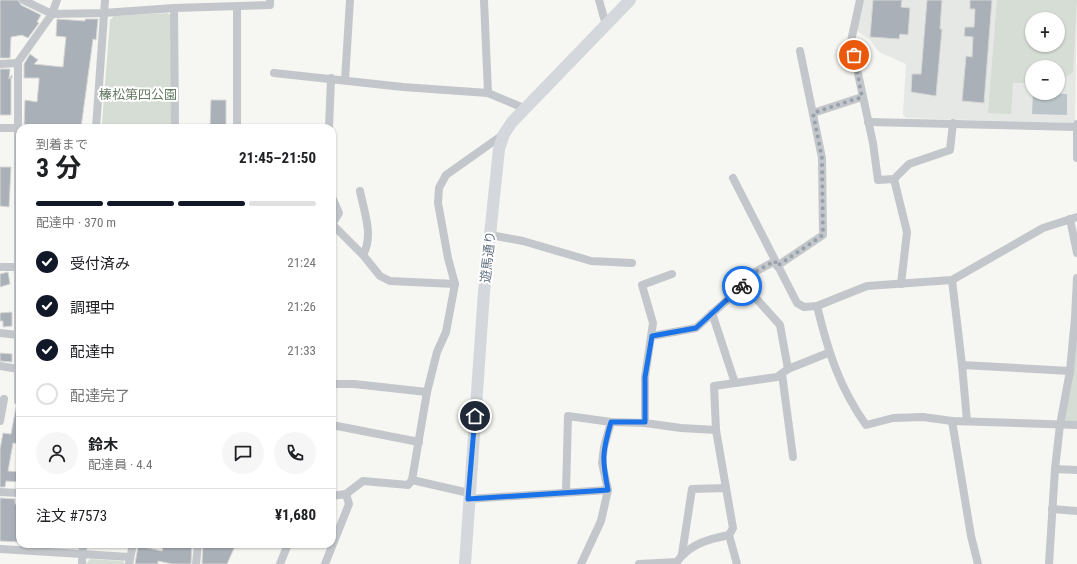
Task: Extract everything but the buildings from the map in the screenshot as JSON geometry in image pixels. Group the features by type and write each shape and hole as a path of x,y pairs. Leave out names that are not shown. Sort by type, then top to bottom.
{"street":[{"path":"23,0 52,14 103,13 174,8 270,6 270,0"},
{"path":"19,124 18,63 52,14 56,0"},
{"path":"96,124 105,0"},
{"path":"345,80 350,0"},
{"path":"484,0 488,93"},
{"path":"599,0 606,25"},
{"name":"遊馬通り","path":"465,564 468,496 490,235 499,149 504,134 512,122 630,0"},
{"path":"860,0 851,42 862,97 874,143 878,180 894,179 909,164 950,150 953,123"},
{"path":"237,7 237,124"},
{"path":"174,8 175,124"},
{"path":"652,336 696,328 744,285 755,272 776,263 823,235 822,158 800,51"},
{"path":"0,64 18,63"},
{"path":"274,73 488,93 526,109"},
{"path":"329,124 331,78"},
{"path":"813,113 862,97"},
{"path":"868,122 1077,126 1077,158"},
{"path":"0,128 16,128"},
{"path":"336,495 346,494 363,481 408,485 412,480 427,392 437,352 446,332 455,284 448,258 438,203 439,188 446,175 504,134"},
{"path":"732,178 797,303 804,307 816,306 867,286 952,280 1043,228 1073,218 1077,253"},
{"path":"894,179 906,232 901,284"},
{"path":"360,191 369,231 367,248 363,255"},
{"path":"336,206 339,213 336,218"},
{"path":"336,228 363,255 380,276 390,281 455,284"},
{"path":"490,235 523,241 591,261 632,263"},
{"path":"0,267 16,267"},
{"path":"645,422 645,377 653,323 642,285 672,274"},
{"path":"1049,564 1055,469 1060,425 1070,371 1076,318 1077,278"},
{"path":"952,280 967,421"},
{"path":"744,285 780,325 793,456"},
{"path":"816,306 828,353 852,406 866,425 893,418 923,417 952,421 999,421 1077,425"},
{"path":"712,313 735,383"},
{"path":"0,333 16,335"},
{"path":"738,564 729,535 733,528 716,430 714,386 777,377 785,371 828,353"},
{"path":"962,365 1070,371"},
{"path":"0,366 16,369"},
{"path":"336,384 354,384 427,392"},
{"path":"0,421 2,399 16,401"},
{"path":"566,491 568,416 611,422 645,422 681,428 716,430"},
{"path":"952,421 971,536 978,564"},
{"path":"581,564 601,521 608,490 602,463 604,447 611,422"},
{"path":"336,427 418,442"},
{"path":"1055,469 1077,470"},
{"path":"412,480 468,496 608,490"},
{"path":"639,564 677,563 682,554 692,489 726,488"},
{"path":"0,492 16,493"},
{"path":"336,536 349,504 346,494"},
{"path":"1052,509 1077,510"},
{"path":"682,554 707,539 729,535"},
{"path":"82,564 83,548"},
{"path":"0,549 82,553 130,561 132,548"},
{"path":"196,564 198,548"},
{"path":"280,564 286,548"},
{"path":"325,564 331,548"}],"shaded area":[{"path":"863,0 1077,0 1075,120 1071,123 906,118 903,114 906,64 879,52 870,40 856,30"},
{"path":"1065,94 1067,94 1067,115 1032,114 1033,100 1065,100"}],"green space":[{"path":"997,0 1077,0 1073,72 1065,78 1065,60 1025,60 1025,83 1013,83 1011,114 988,113"},
{"name":"榛松第四公園","path":"168,13 171,16 171,124 102,123 110,20 114,16"},
{"path":"1077,341 1077,421 1065,422 1063,420"},
{"path":"90,559 123,561 125,564 86,564"}],"way so far":[{"path":"742,286 755,272 775,261 777,266 823,235 822,158 813,113 862,97 854,55"}],"route":[{"path":"475,416 468,499 566,491 608,490 602,463 604,447 611,422 645,422 645,377 652,336 696,328 742,286"}]}
